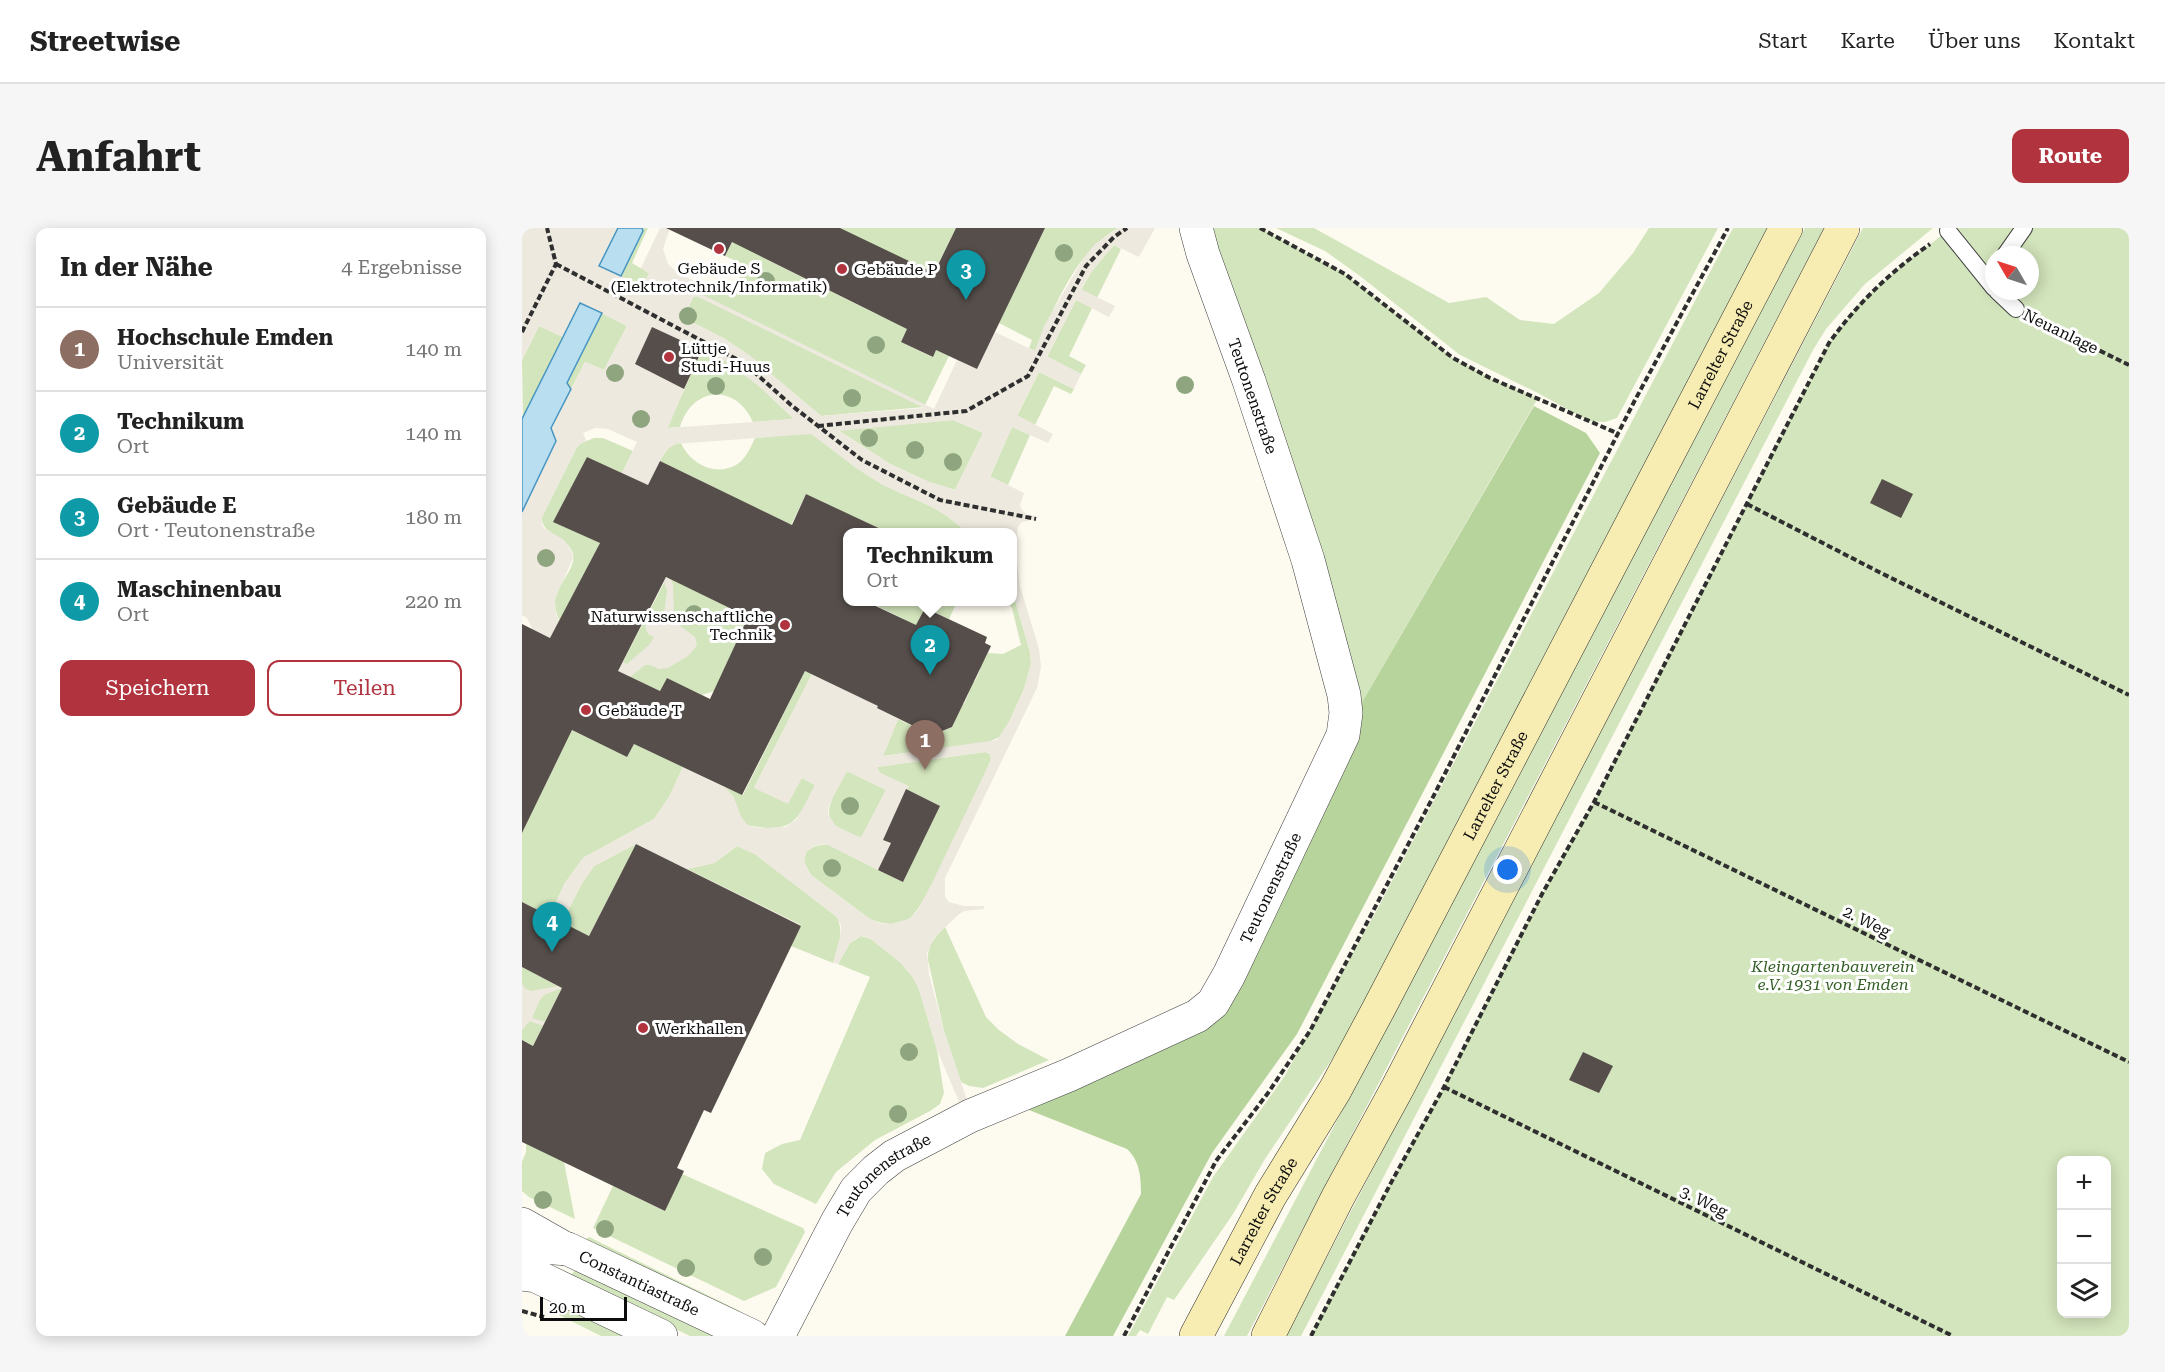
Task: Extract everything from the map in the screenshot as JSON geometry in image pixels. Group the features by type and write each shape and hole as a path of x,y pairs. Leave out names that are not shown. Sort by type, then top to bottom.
{"street":[{"name":"Teutonenstraße","path":"778,1336 841,1214 856,1190 894,1156 969,1116 1161,1034 1197,1016 1213,1003 1229,975 1343,735 1346,713 1344,695 1308,560 1196,228"},
{"name":"Larrelter Straße","path":"1196,1336 1270,1196 1335,1090 1378,1010 1786,228"},
{"path":"1268,1336 1338,1197 1398,1087 1843,228"},
{"path":"522,1224 568,1250"},
{"name":"Constantiastraße","path":"522,1253 541,1248 568,1250 752,1336"},
{"path":"522,1274 536,1276 661,1336"}],"lane":[{"path":"2012,246 2024,228"},
{"name":"Neuanlage","path":"1948,231 1985,273"},
{"name":"Neuanlage","path":"2008,300 2016,309"}],"path":[{"path":"522,332 556,264 547,228"},
{"path":"818,426 966,411 1028,376 1086,266 1114,237 1127,228"},
{"path":"1260,228 1353,279 1453,358 1490,378 1619,434"},
{"path":"1124,1336 1216,1161 1268,1093 1315,1021 1386,890 1619,434 1728,228"},
{"path":"1311,1336 1444,1087 1542,894 1594,802 1829,343 1859,304 1902,265 1948,231"},
{"path":"556,264 744,363 791,405 862,460 940,500 1036,519"},
{"name":"Neuanlage","path":"2016,309 2129,364"},
{"path":"1747,504 2129,695"},
{"name":"2. Weg","path":"1594,802 2129,1062"},
{"name":"3. Weg","path":"1444,1087 1953,1336"},
{"path":"522,1311 552,1321"}],"green space":[{"path":"642,228 648,228 632,263 649,273 643,287 621,276"},
{"path":"740,228 758,255 878,315 890,293 918,306 901,342 932,357 936,350 949,356 925,405 702,295 708,286 731,296 745,265 725,256"},
{"path":"840,228 956,228 923,294"},
{"path":"1045,228 1118,228 1103,238 1078,266 1058,300 1035,351 1029,348 1032,340 999,323"},
{"path":"1196,228 1260,228 1345,274 1453,358 1490,378 1538,398 1343,735"},
{"path":"1276,228 1314,228 1449,303 1486,297 1520,320 1554,324 1599,293 1633,253 1649,228 1718,228 1617,418 1605,422 1589,421 1460,355 1325,251"},
{"path":"1733,228 1769,228 1342,1044 1265,1159 1233,1214 1174,1300 1167,1297 1148,1334 1140,1330 1136,1336 1128,1336 1213,1177 1284,1077 1379,906"},
{"path":"1805,228 1824,228 1247,1336 1224,1336"},
{"path":"1863,228 1933,228 1865,284 1826,329 1813,350 1301,1336 1286,1336"},
{"name":"Kleingartenbauverein e.V. 1931 von Emden","path":"1952,228 2129,228 2129,1336 1311,1336 1444,1087 1542,894 1594,802 1829,343 1859,304 1902,265"},
{"path":"1114,245 1121,249 1097,298 1081,290 1092,271"},
{"path":"693,297 699,297 924,407 821,416 750,356 725,339 684,318"},
{"path":"1076,300 1092,308 1069,356 1086,365 1081,374 1047,357"},
{"path":"602,313 627,326 604,370 585,362 571,389 567,384"},
{"path":"539,326 563,337 523,418 522,360"},
{"path":"702,350 713,353 738,369 794,419 753,422 745,409 736,401 715,394 694,403 686,413 680,427 667,428"},
{"path":"1039,372 1074,389 1071,394 1054,386 1035,425 1017,416"},
{"path":"1534,406 1586,433 1600,453 1297,1034 1212,1153 1113,1336 1065,1336 1141,1194 1140,1176 1135,1159 1127,1149 1024,1108 1197,1016 1343,735"},
{"path":"953,420 983,433 955,490 929,482 890,464 838,430"},
{"path":"1012,427 1030,435 1008,485 990,477"},
{"path":"808,433 815,436 883,485 932,507 962,528 872,528 873,526 806,494 791,525 660,461 670,447 681,443 690,457 704,466 711,469 728,468 742,460 755,438"},
{"path":"594,438 603,438 633,451 622,473 587,457 554,521 600,543 564,612 562,624 556,612 555,602 557,593 573,562 573,554 566,543 546,528 542,517 577,447"},
{"path":"667,577 748,617 714,691 702,695 667,678 660,691 611,668 623,662"},
{"path":"844,606 867,606 854,633 828,620"},
{"path":"877,606 955,606 949,619 925,608 913,632 904,619"},
{"path":"1011,606 1017,606 1030,652 1031,664 1024,689 1000,737 988,742 883,756 898,719 937,738 940,732 952,727 956,717 953,708 964,704 969,693 962,690 965,684 975,681 980,670 974,660 985,659 988,653 1003,654 1021,645"},
{"path":"805,671 812,674 754,788 802,778 815,785 803,809 791,823 774,828 747,825 741,817 733,796 724,787 743,795"},
{"path":"572,730 627,757 634,744 683,767 669,797 654,819 583,858 565,883 549,916 522,902 522,833"},
{"path":"985,752 990,754 991,760 928,893 909,919 890,924 870,919 811,875 804,862 806,852 822,845 829,845 878,870 908,786 880,773 877,767"},
{"path":"847,771 886,790 861,838 836,826 829,814 832,799"},
{"path":"636,844 589,936 562,923 581,885 594,866"},
{"path":"737,846 755,854 837,917 840,934 839,946 833,963 791,946 801,925 687,869 714,863"},
{"path":"945,927 986,1017 1018,1044 1049,1060 983,1088 961,1082 944,1031 928,960 930,946"},
{"path":"861,936 871,939 901,963 919,989 937,1050 944,1093 940,1104 875,1140 836,1172 816,1204 774,1184 762,1169 765,1153 782,1144 800,1140 870,977 838,964 850,943"},
{"path":"522,967 562,988 533,1046 522,1040"},
{"path":"526,1144 564,1162 575,1219 529,1197 522,1191 522,1162"},
{"path":"682,1174 803,1228 805,1232 776,1287 744,1301 593,1228 613,1186 665,1211"},
{"path":"589,1237 740,1311 741,1314 585,1240"},
{"path":"577,1268 716,1336 690,1336 573,1279 571,1275"},
{"path":"559,1299 636,1336 601,1336 553,1312"}],"shaded area":[{"path":"522,228 618,228 599,266 643,286 649,273 641,268 660,228 670,228 663,249 668,264 680,275 708,286 703,295 934,409 957,360 977,369 995,332 1035,351 1044,326 1083,259 1095,244 1118,228 1155,228 1139,257 1114,245 1092,271 1081,289 1115,306 1109,317 1076,300 1047,356 1081,374 1074,389 1039,372 1017,415 1053,434 1048,443 1012,427 990,476 1024,493 1020,505 1022,510 1027,515 1036,516 1036,519 1022,522 1017,533 1017,528 962,528 932,507 883,485 811,434 675,444 665,451 648,485 622,473 637,442 608,429 595,428 583,433 586,440 577,447 542,517 544,528 564,540 573,558 555,599 556,615 562,624 557,641 533,630 527,618 522,615 522,512 556,441 551,429 585,362 604,370 627,326 580,303 563,337 539,326 522,360","holes":["693,297 699,297 924,408 821,416 750,356 725,339 684,318","652,327 721,358 759,386 794,419 668,428 684,389 635,364","953,420 983,433 955,490 929,482 890,464 839,431"]},
{"path":"1017,561 1020,586 1039,649 1041,667 1037,688 945,878 945,897 949,902 964,906 984,906 984,909 964,911 958,915 934,938 927,953 929,974 944,1031 972,1115 966,1118 937,1050 919,989 912,976 901,963 871,939 861,936 850,943 838,964 833,963 841,933 841,925 837,917 755,854 736,846 714,863 687,869 636,844 594,866 581,885 562,923 549,916 565,883 583,858 654,819 669,797 683,767 724,787 733,796 741,817 747,825 760,828 786,827 797,819 815,785 802,778 788,804 754,788 812,674 883,695 878,708 898,719 883,756 997,740 1010,720 1024,689 1031,664 1030,652 1017,606","holes":["985,752 990,754 991,760 918,910 909,919 890,924 870,919 811,875 804,862 806,852 821,844 828,845 903,882 940,806 907,790 909,786 880,773 877,767","847,771 886,790 861,838 836,826 828,814 829,805"]},
{"path":"667,577 673,584 674,616 679,625 695,637 697,644 695,648 688,656 668,668 659,669 645,665 630,677 611,668 616,659 627,664 650,644 654,637 648,634 645,627 650,620 658,618 666,621 664,615 667,591 664,581"},
{"path":"522,984 531,991 559,986 562,988 544,995 540,1000 532,1018 545,1022 543,1026 530,1021 522,1030"}],"water":[{"path":"618,228 642,228 643,231 621,276 599,266"},
{"path":"580,303 602,313 567,383 571,389 551,428 556,441 522,512 522,419"}],"building":[{"path":"666,228 840,228 934,273 956,228 1045,228 977,369 936,350 933,357 901,342 907,329 732,242 725,256"},
{"name":"Lüttje Studi-Huus","path":"652,327 702,350 684,389 635,364"},
{"name":"Naturwissenschaftliche Technik","path":"587,457 648,485 660,461 792,525 806,494 878,528 843,528 843,606 876,606 916,625 925,608 987,637 985,643 991,646 952,727 932,735 805,671 742,795 634,744 627,757 572,730 522,833 522,624 550,638 600,543 553,522","holes":["666,577 748,617 710,699 667,678 660,691 618,671"]},
{"path":"1882,479 1913,494 1901,518 1870,503"},
{"path":"906,789 940,806 903,882 878,870 891,843 883,840"},
{"name":"Werkhallen","path":"636,844 801,926 711,1113 704,1110 677,1168 684,1171 665,1211 522,1142 522,1040 533,1046 562,988 522,967 522,902 589,936"},
{"path":"1583,1052 1613,1066 1599,1093 1569,1080"}],"place":[{"name":"Gebäude S (Elektrotechnik/Informatik)","path":"719,249"},
{"name":"Gebäude P","path":"842,269"},
{"name":"Gebäude E","path":"966,300"},
{"name":"Lüttje Studi-Huus","path":"669,357"},
{"name":"Naturwissenschaftliche Technik","path":"785,625"},
{"name":"Technikum","path":"930,675"},
{"name":"Gebäude T","path":"586,710"},
{"name":"Hochschule Emden","path":"925,770"},
{"name":"Maschinenbau","path":"552,952"},
{"name":"Werkhallen","path":"643,1028"}]}
